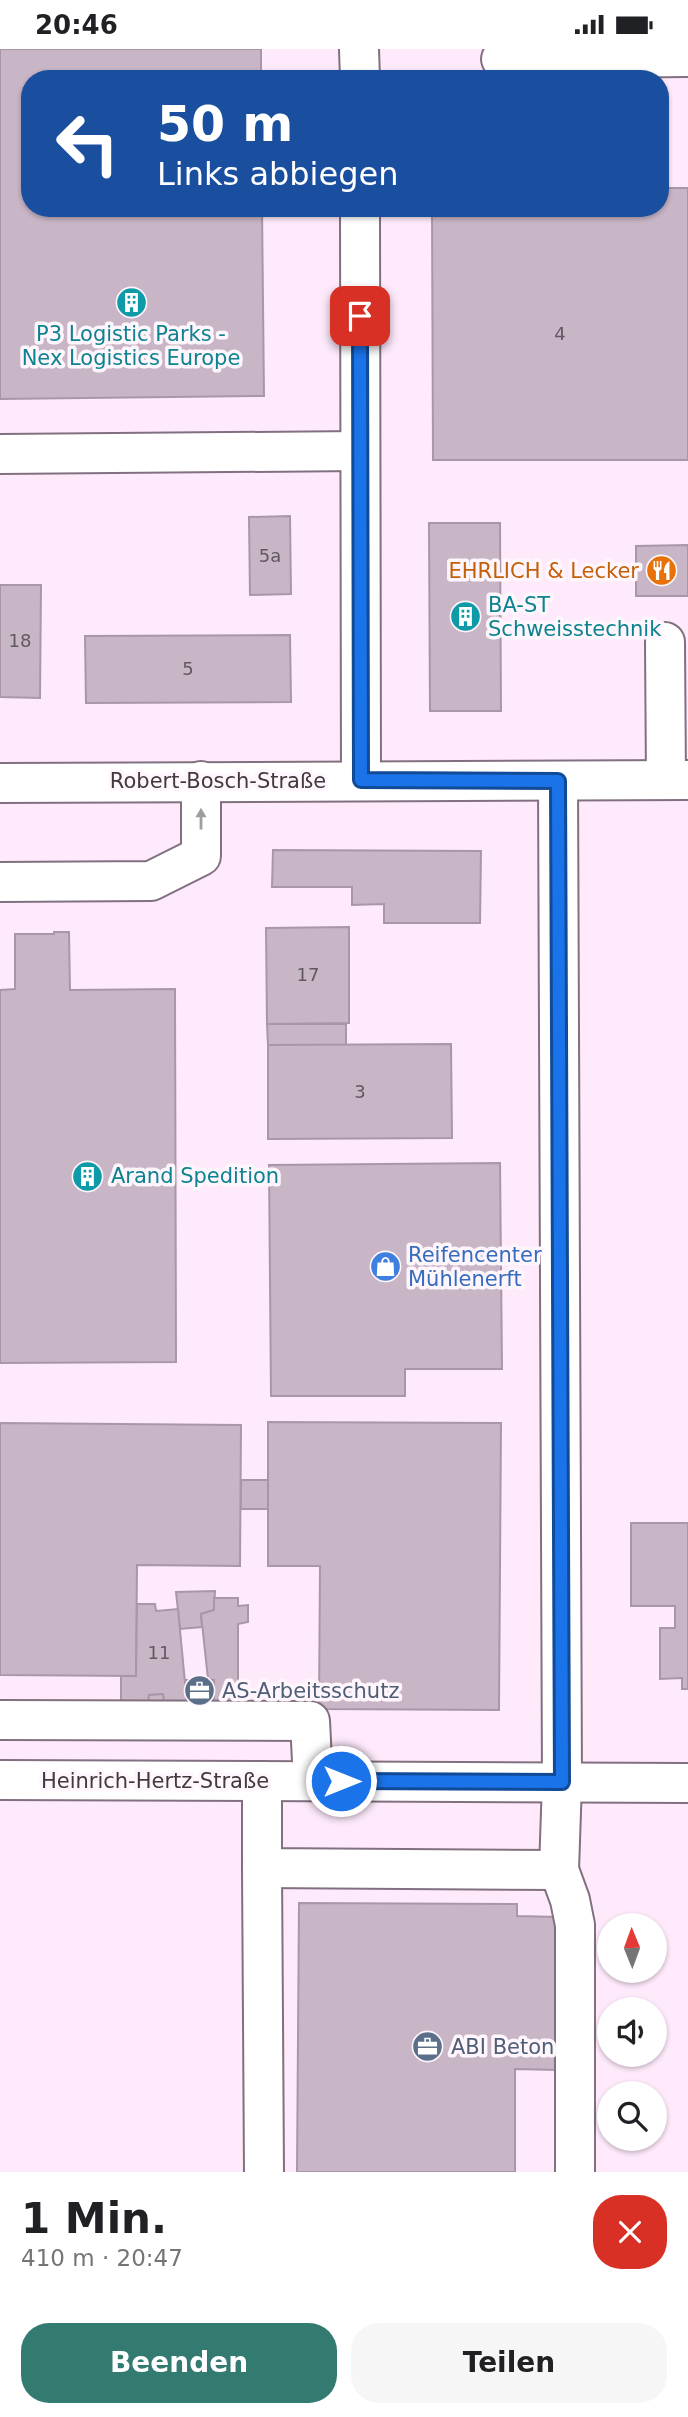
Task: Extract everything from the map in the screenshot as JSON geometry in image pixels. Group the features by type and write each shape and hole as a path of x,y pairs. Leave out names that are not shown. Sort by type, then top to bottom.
{"street":[{"path":"359,49 359,70"},
{"path":"501,59 688,57"},
{"path":"360,217 361,780"},
{"path":"0,454 360,451"},
{"path":"665,642 677,780"},
{"name":"Robert-Bosch-Straße","path":"0,783 677,780"},
{"path":"558,781 562,1782 559,1870 570,1900 575,1925 575,2172"},
{"path":"0,882 151,881 201,856 201,782"},
{"path":"0,1720 310,1721 313,1781"},
{"path":"204,1720 204,1781"},
{"name":"Heinrich-Hertz-Straße","path":"0,1780 688,1783"},
{"path":"262,1781 264,2172"},
{"path":"262,1868 559,1870"}],"shaded area":[{"path":"0,49 688,49 688,2172 0,2172"}],"building":[{"name":"P3 Logistic Parks - Nex Logistics Europe","path":"0,49 261,49 261,70 21,70 21,217 262,217 264,396 0,399"},
{"path":"669,188 688,188 688,460 433,460 432,217 669,217"},
{"path":"290,516 291,594 250,595 249,517"},
{"name":"BA-ST Schweisstechnik","path":"429,523 500,523 501,711 430,711"},
{"name":"EHRLICH & Lecker","path":"688,545 688,596 636,596 636,546"},
{"path":"0,585 41,585 40,698 0,697"},
{"path":"290,635 291,702 86,703 85,636"},
{"path":"273,850 481,851 480,923 384,923 384,904 352,905 352,887 272,887"},
{"path":"349,927 349,1023 267,1024 266,928"},
{"name":"Arand Spedition","path":"69,932 70,990 175,989 176,1362 0,1363 0,990 15,989 15,934"},
{"path":"267,1024 346,1024 346,1046 268,1045"},
{"path":"451,1044 452,1138 268,1139 268,1045"},
{"name":"Reifencenter Mühlenerft","path":"500,1163 502,1369 405,1369 405,1396 271,1396 269,1165"},
{"path":"268,1422 501,1423 499,1710 319,1709 320,1566 268,1566"},
{"path":"0,1423 241,1425 240,1566 137,1565 136,1676 0,1675"},
{"path":"241,1480 268,1480 268,1509 241,1509"},
{"path":"631,1523 688,1523 688,1689 682,1689 682,1678 660,1679 660,1628 675,1628 675,1606 631,1606"},
{"path":"215,1591 214,1610 201,1614 202,1627 180,1629 176,1592"},
{"path":"214,1598 238,1598 238,1606 248,1605 248,1622 238,1624 238,1702 214,1704 214,1680 208,1679 201,1614 214,1610"},
{"path":"137,1604 155,1604 156,1611 178,1609 187,1704 164,1707 163,1694 149,1695 148,1704 121,1704 121,1676 136,1676"},
{"path":"185,1680 214,1680 214,1704 187,1704"},
{"path":"163,1694 164,1704 148,1704 149,1695"},
{"name":"ABI Beton","path":"299,1903 517,1904 517,1916 559,1917 558,2070 515,2069 515,2172 297,2172"}],"place":[{"name":"P3 Logistic Parks - Nex Logistics Europe","path":"131,302"},
{"name":"EHRLICH & Lecker","path":"662,571"},
{"name":"BA-ST Schweisstechnik","path":"465,617"},
{"name":"Arand Spedition","path":"88,1176"},
{"name":"Reifencenter Mühlenerft","path":"385,1267"},
{"name":"AS-Arbeitsschutz","path":"199,1691"},
{"name":"ABI Beton","path":"428,2047"}],"route":[{"path":"341,1781 562,1782 558,781 361,780 360,316"}]}
